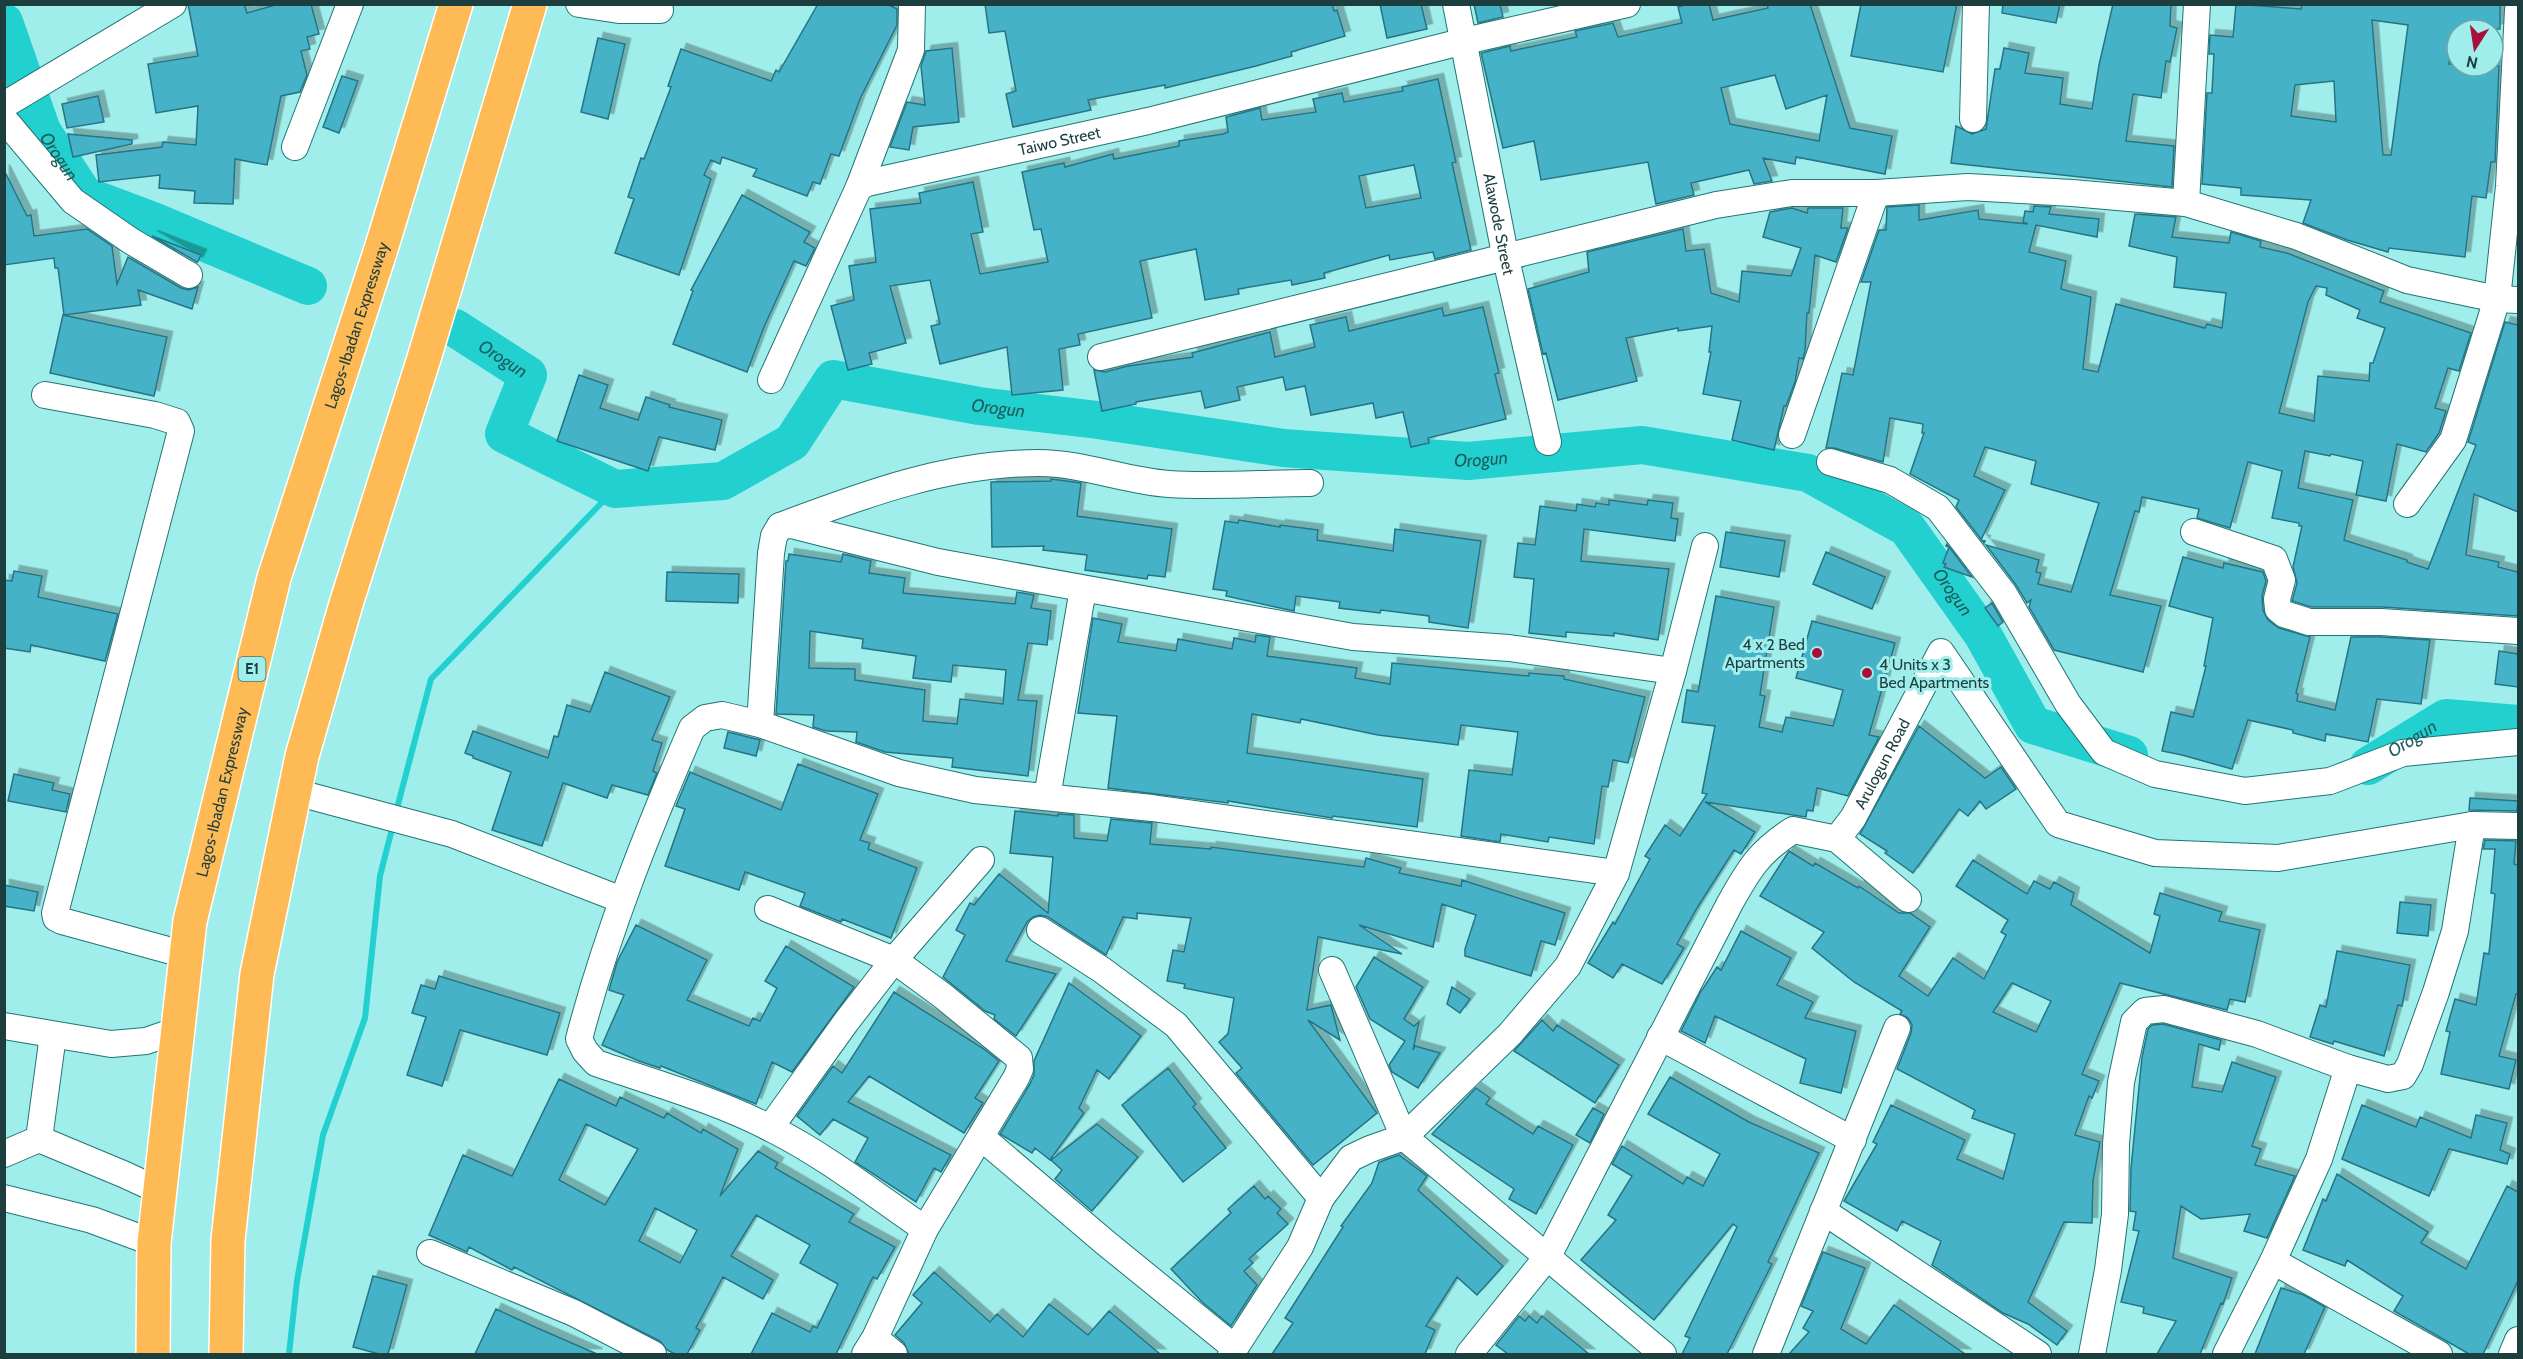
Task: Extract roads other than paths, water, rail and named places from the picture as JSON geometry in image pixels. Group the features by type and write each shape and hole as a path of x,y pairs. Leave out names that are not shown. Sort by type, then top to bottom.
{"highway":[{"name":"Lagos-Ibadan Expressway","path":"153,1354 154,1243 190,921 274,578 381,249 456,4"},
{"path":"226,1354 228,1240 257,974 302,756 346,604 425,355 530,4"}],"street":[{"path":"173,4 56,75 8,108 73,201 131,241 189,275"},
{"path":"295,147 350,4"},
{"path":"579,4 619,10 660,10"},
{"path":"771,381 859,187 911,50 912,4"},
{"name":"Alawode Street","path":"1456,4 1506,259 1548,442"},
{"name":"Taiwo Street","path":"859,187 877,180 1148,121 1465,41 1627,4"},
{"path":"1973,119 1976,4"},
{"path":"2186,203 2197,4"},
{"path":"2406,504 2453,440 2508,299 2509,186 2518,10"},
{"path":"1101,357 1506,259 1716,205 1792,193 1876,194 1968,188 2072,193 2186,203 2296,236 2407,280 2508,299"},
{"path":"1792,435 1876,194"},
{"path":"45,395 156,415 177,422 181,431 56,918 186,955"},
{"path":"1830,462 1890,480 1938,508 2004,594 2068,704 2104,752 2155,774 2245,791 2330,780 2403,753 2518,742"},
{"path":"760,724 771,553 774,536 780,526 863,495 935,475 988,466 1041,463 1169,484 1310,483"},
{"path":"780,526 791,525 938,562 1353,637 1509,648 1673,671"},
{"path":"2194,532 2274,559 2282,580 2277,599 2278,609 2284,614 2309,622 2381,622 2518,631"},
{"path":"981,1137 1233,1351 1300,1247 1321,1198 1351,1158 1404,1137 1510,1034 1568,966 1616,873 1673,671 1705,546"},
{"path":"1047,797 1083,589"},
{"name":"Arulogun Road","path":"1837,839 1853,818 1941,652 2058,824 2155,853 2278,858 2472,825"},
{"path":"925,1229 806,1148 771,1128 699,1098 596,1063 585,1051 579,1039 622,900 647,832 692,728 705,717 722,715 760,724 898,773 975,790 1164,810 1616,873"},
{"path":"295,792 452,834 622,900"},
{"path":"2092,1354 2108,1270 2115,1214 2116,1144 2121,1082 2134,1022 2145,1011 2164,1010 2257,1034 2348,1068 2392,1079 2403,1076 2410,1064 2455,931 2472,825 2518,826"},
{"path":"1469,1354 1548,1256 1730,903 1752,865 1772,844 1792,830 1837,839 1908,898"},
{"path":"771,1128 846,1022 894,960 981,860"},
{"path":"768,909 894,960 943,996 1019,1058 1020,1069 1016,1078 925,1229 878,1349"},
{"path":"1040,930 1102,970 1176,1025 1321,1198"},
{"path":"1332,970 1404,1137 1663,1354"},
{"path":"4,1026 111,1044 147,1041 178,1030"},
{"path":"1766,1354 1897,1028"},
{"path":"39,1139 53,1035"},
{"path":"1660,1037 1853,1140"},
{"path":"2226,1354 2273,1261 2319,1159 2348,1068"},
{"path":"4,1154 39,1139 160,1191"},
{"path":"4,1198 92,1221 154,1243"},
{"path":"1823,1211 2038,1354"},
{"path":"430,1253 574,1313 653,1354"},
{"path":"2273,1261 2439,1354"},
{"path":"2512,1354 2518,1340"}],"waterway":[{"name":"Orogun","path":"4,22 42,131 84,195 153,221 308,286"},
{"name":"Orogun","path":"455,328 528,375 504,434 615,489 723,481 792,442 833,379 979,406 1098,420 1283,448 1468,461 1642,445 1808,473 1907,528 1983,635 2033,725 2129,755"},
{"path":"396,812 431,679 615,489"},
{"name":"Orogun","path":"2368,766 2446,718 2518,724"},
{"path":"289,1354 297,1281 323,1135 365,1018 380,876 393,825"}],"place":[{"name":"4 x 2 Bed Apartments","path":"1817,653"},
{"name":"4 Units x 3 Bed Apartments","path":"1867,673"}]}
